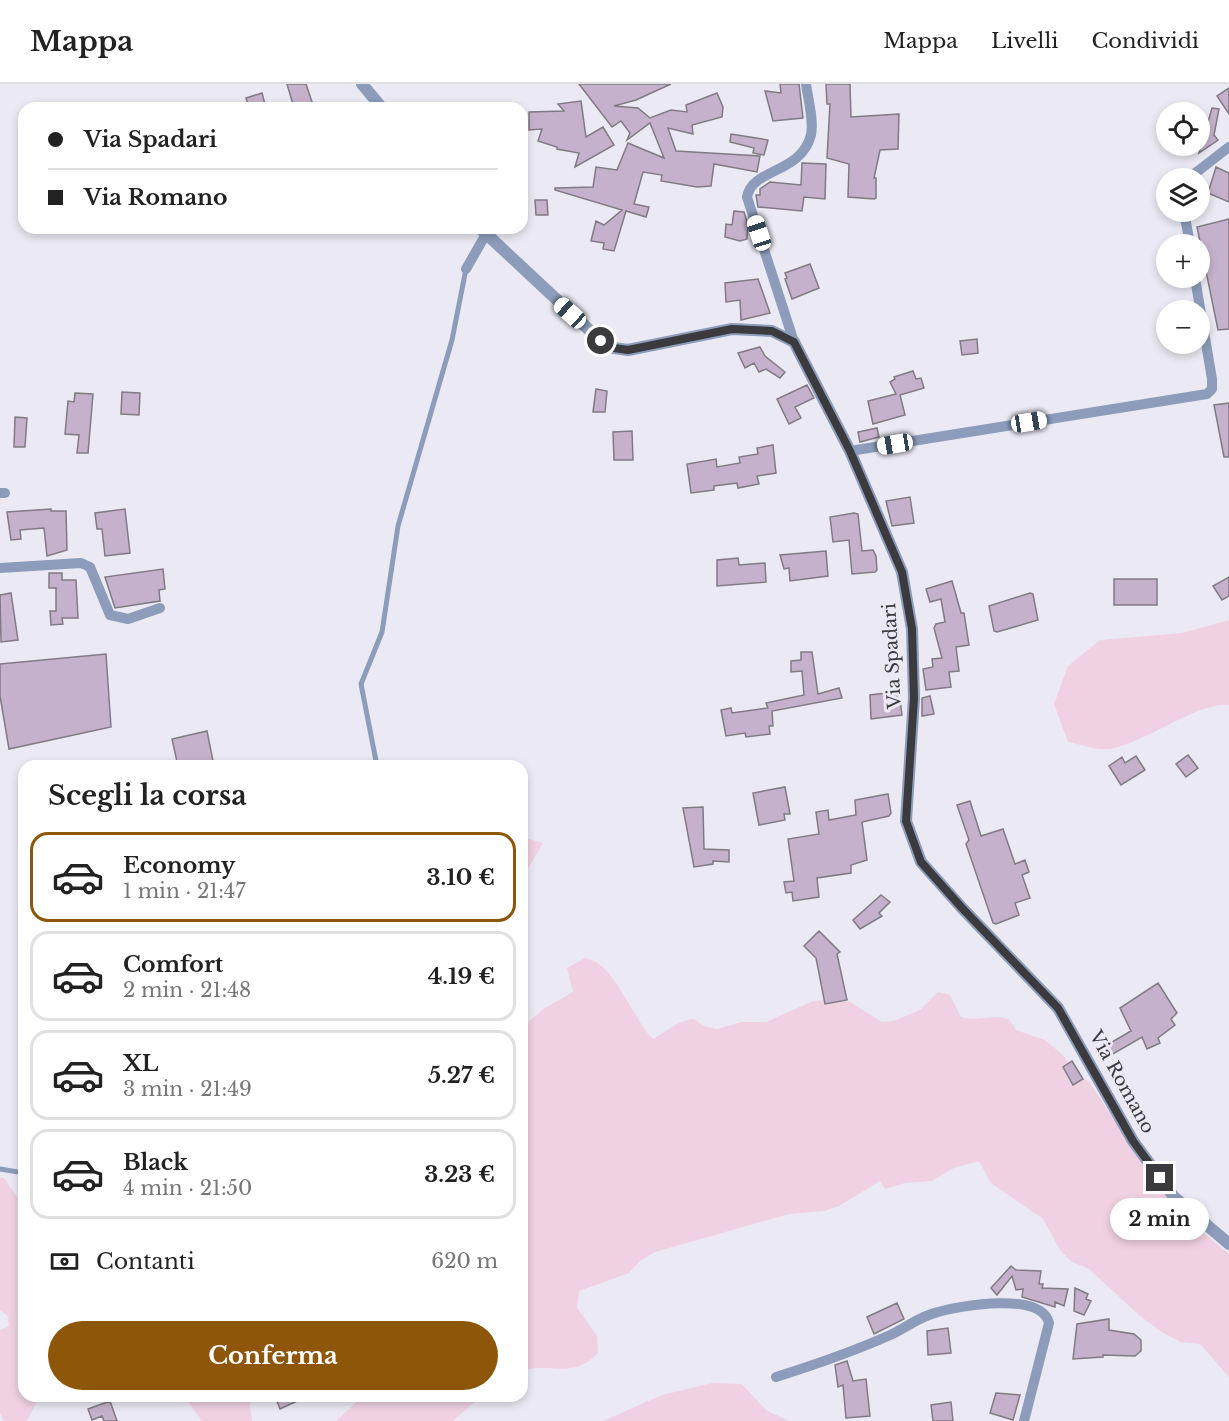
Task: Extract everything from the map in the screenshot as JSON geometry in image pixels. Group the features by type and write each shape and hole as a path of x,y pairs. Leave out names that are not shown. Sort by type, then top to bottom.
{"street":[{"path":"362,84 377,102"},
{"path":"794,342 747,197 748,188 787,167 806,145 811,134 806,84"},
{"path":"1202,168 1229,147"},
{"path":"466,269 482,234"},
{"path":"486,234 601,341 614,348 628,350 732,329 772,331 794,342"},
{"path":"850,451 1207,394 1212,389 1212,379 1197,288"},
{"name":"Via Spadari","path":"794,342 850,451 895,552 907,595 912,629 914,698 906,821 921,862 962,908"},
{"path":"0,568 81,563 90,567 110,615 128,619 160,608"},
{"name":"Via Romano","path":"962,908 1058,1008 1133,1141 1174,1197 1229,1244"},
{"path":"776,1377 865,1346 937,1312 994,1302 1012,1303 1040,1311 1049,1323 1024,1421"}],"lane":[{"path":"376,760 360,684 382,632 398,526 452,340 466,269"},
{"path":"0,1169 18,1172"}],"shaded area":[{"path":"1229,620 1229,705 1202,710 1139,739 1110,749 1068,742 1054,704 1068,666 1100,640 1182,633"},
{"path":"528,839 543,843 528,869"},
{"path":"585,958 596,962 614,980 653,1039 688,1020 694,1019 704,1026 717,1029 741,1022 766,1022 813,1001 825,1000 850,1002 882,1022 894,1021 920,1010 938,992 950,995 961,1017 1009,1019 1016,1030 1045,1040 1063,1055 1075,1072 1089,1082 1156,1182 1189,1221 1229,1254 1229,1377 1200,1344 1181,1342 1160,1331 1140,1316 1089,1269 1072,1262 1060,1250 1043,1219 991,1183 979,1161 954,1168 932,1181 905,1183 885,1189 880,1181 839,1206 824,1211 789,1214 655,1252 640,1261 629,1273 579,1291 577,1308 597,1336 598,1353 589,1361 572,1368 528,1369 528,1022 545,1008 573,992 567,968"},
{"path":"0,1178 4,1178 18,1198 18,1402 36,1402 27,1421 4,1421 0,1413 0,1330 9,1326 8,1316 0,1310"},
{"path":"712,1383 742,1384 766,1410 789,1421 603,1421 662,1395"},
{"path":"189,1402 251,1402 252,1421 202,1421"},
{"path":"357,1402 474,1402 453,1421 336,1421"}],"building":[{"path":"287,84 306,84 312,102 292,102"},
{"path":"579,84 671,84 636,100 614,106 638,108 650,118 671,110 687,112 686,105 717,93 723,107 722,117 692,125 693,134 668,128 676,151 760,156 757,172 714,164 711,186 697,187 661,181 662,175 643,172 634,204 649,207 646,217 626,211 614,251 603,249 604,243 591,241 596,221 604,225 622,210 555,190 555,188 593,187 596,167 617,170 628,143 664,158 650,123 627,140 630,133 621,121 612,127"},
{"path":"780,84 799,84 803,118 773,121 765,91 781,93"},
{"path":"826,84 850,84 851,117 899,114 898,149 880,150 874,178 876,178 876,198 874,199 848,197 849,164 827,158 830,104 827,104"},
{"path":"1229,88 1229,114 1217,96"},
{"path":"262,93 264,102 247,102 246,98"},
{"path":"581,101 586,137 603,127 614,145 575,167 579,153 557,149 557,147 538,141 542,129 529,130 529,112 564,111 558,104"},
{"path":"1212,108 1219,109 1214,135 1218,140 1210,145"},
{"path":"731,134 768,140 764,155 753,153 754,148 730,142"},
{"path":"802,163 826,164 825,199 804,197 802,211 758,207 756,195 760,195 760,189 770,182 801,185"},
{"path":"1216,167 1229,173 1229,202 1210,194"},
{"path":"535,200 547,200 548,215 536,215"},
{"path":"734,211 744,212 748,225 747,239 740,241 725,237 726,224 732,225"},
{"path":"1229,219 1229,329 1218,330 1209,288 1210,234 1198,234 1197,227"},
{"path":"810,264 819,288 792,299 785,273"},
{"path":"758,279 770,313 741,320 740,300 726,302 725,283"},
{"path":"977,339 978,353 962,355 960,341"},
{"path":"760,347 765,356 785,372 780,378 766,369 759,372 754,363 745,368 738,353"},
{"path":"913,371 916,379 921,378 924,388 900,395 905,415 873,424 868,401 896,394 890,382 895,379 894,377"},
{"path":"807,385 814,398 795,407 801,418 789,424 777,399"},
{"path":"596,389 607,391 605,412 593,412"},
{"path":"122,392 140,393 139,415 121,414"},
{"path":"75,393 93,394 88,453 77,453 79,435 65,434 68,401 74,402"},
{"path":"1229,403 1229,457 1224,457 1214,405"},
{"path":"15,417 27,418 25,447 14,447"},
{"path":"877,428 879,437 860,442 858,432"},
{"path":"632,431 633,460 614,460 613,432"},
{"path":"773,445 776,473 757,476 759,484 738,488 737,483 714,486 714,490 691,493 687,464 716,459 717,467 740,463 739,457 758,454 757,448"},
{"path":"910,497 914,523 892,526 886,501"},
{"path":"51,509 51,511 66,511 67,550 47,556 44,528 20,530 21,539 11,540 7,512"},
{"path":"125,509 130,553 105,556 102,529 97,529 95,513"},
{"path":"858,514 862,551 873,550 876,556 877,570 875,572 852,574 849,540 833,542 830,517"},
{"path":"826,551 828,576 790,581 789,568 784,569 780,555"},
{"path":"738,558 739,565 765,563 766,582 717,586 717,560"},
{"path":"163,569 165,589 159,590 160,601 115,608 105,577"},
{"path":"49,573 62,573 62,580 76,580 78,618 62,618 63,624 51,625 50,611 56,611 56,588 49,588"},
{"path":"1229,577 1229,596 1222,600 1213,586"},
{"path":"1114,579 1157,579 1157,605 1114,605"},
{"path":"952,581 961,613 964,613 969,645 956,647 959,671 949,672 951,687 926,690 923,669 933,667 932,659 942,658 934,628 936,624 945,622 941,599 930,602 926,589"},
{"path":"11,593 18,640 1,642 0,595"},
{"path":"1033,594 1038,620 994,631 989,606"},
{"path":"801,652 812,652 818,694 839,688 842,698 772,711 773,726 769,726 770,734 746,737 745,733 726,736 721,710 731,708 732,713 768,708 766,703 804,695 802,671 791,672 791,661 801,660"},
{"path":"106,654 111,727 9,749 0,696 0,664"},
{"path":"894,692 900,700 902,715 871,719 870,695"},
{"path":"930,696 934,714 922,716 922,698"},
{"path":"207,731 213,760 177,760 172,739"},
{"path":"1188,755 1198,768 1186,777 1176,764"},
{"path":"1136,756 1145,770 1121,785 1109,766 1122,757 1125,763"},
{"path":"785,787 790,814 784,814 785,820 759,825 753,793"},
{"path":"888,794 891,813 889,816 862,822 867,860 851,865 851,873 817,878 819,897 793,901 792,892 786,893 784,882 794,881 788,839 819,834 816,812 828,810 829,820 856,815 855,800"},
{"path":"970,801 981,836 1003,829 1015,864 1025,860 1029,872 1022,875 1030,898 1015,903 1019,915 996,924 993,923 966,844 969,840 957,805"},
{"path":"703,807 704,849 729,850 729,862 713,861 713,864 694,867 683,808"},
{"path":"881,895 890,902 879,913 882,916 860,929 853,920"},
{"path":"819,931 840,952 837,954 847,1000 825,1004 816,958 804,946"},
{"path":"1158,983 1177,1013 1171,1019 1175,1025 1158,1038 1160,1043 1147,1049 1142,1037 1106,1058 1100,1049 1131,1031 1120,1008"},
{"path":"1072,1061 1083,1079 1073,1085 1063,1067"},
{"path":"1011,1266 1016,1270 1041,1271 1039,1284 1043,1284 1042,1288 1068,1289 1064,1306 1055,1302 1055,1307 1022,1297 1023,1289 1016,1290 1012,1276 997,1295 991,1288"},
{"path":"1075,1288 1088,1294 1086,1299 1091,1301 1084,1315 1074,1311"},
{"path":"897,1303 904,1319 874,1334 867,1317"},
{"path":"1109,1319 1109,1330 1134,1334 1141,1340 1141,1351 1135,1356 1103,1355 1103,1357 1073,1359 1077,1324"},
{"path":"948,1328 951,1353 928,1355 927,1331"},
{"path":"847,1361 853,1381 866,1379 870,1416 846,1418 843,1385 838,1387 835,1365"},
{"path":"996,1393 1020,1395 1013,1420 990,1413"},
{"path":"110,1402 117,1421 104,1421 102,1416 92,1420 88,1409"},
{"path":"277,1402 295,1402 280,1409"},
{"path":"951,1402 953,1421 933,1421 931,1405"}],"route":[{"path":"601,341 614,348 628,350 732,329 753,328 772,331 794,342 850,451 902,572 912,629 914,698 906,821 921,862 1058,1008 1133,1141 1160,1178"}]}
